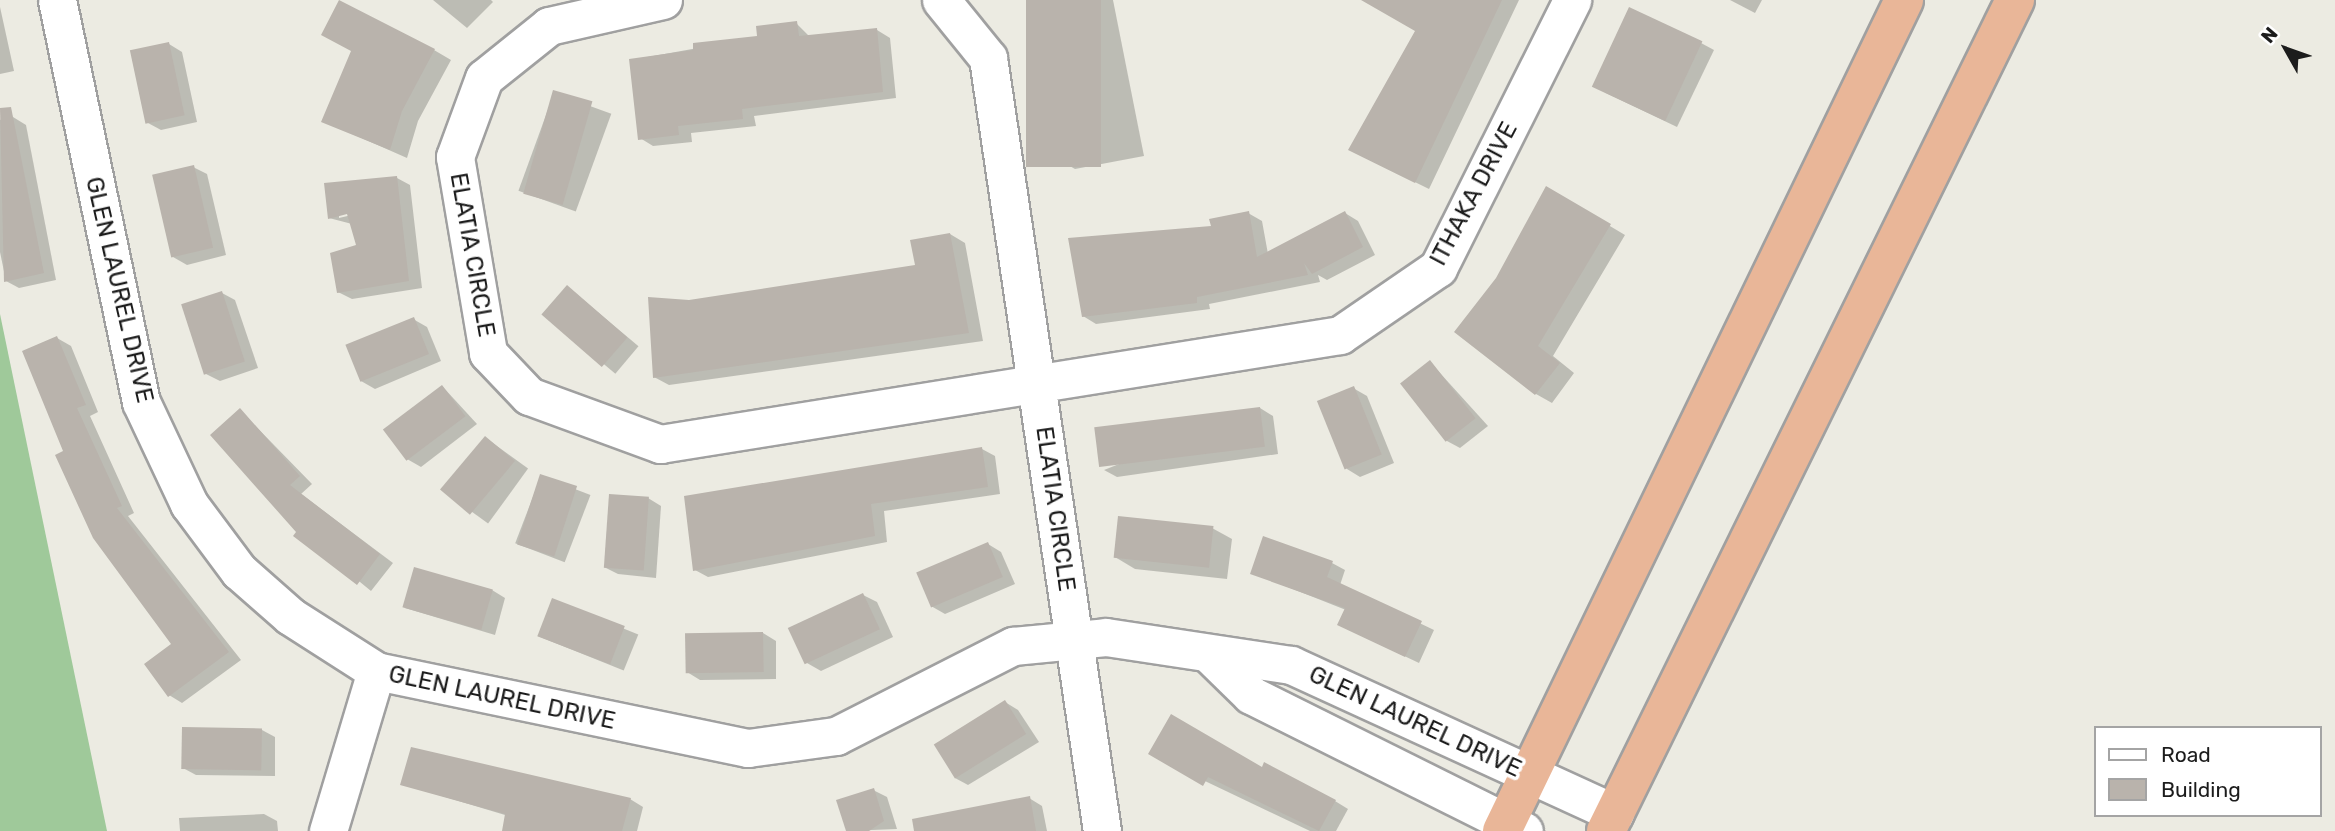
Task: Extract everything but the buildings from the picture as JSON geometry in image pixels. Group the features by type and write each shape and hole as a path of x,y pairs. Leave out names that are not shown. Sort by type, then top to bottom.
{"highway":[{"path":"1510,828 1528,775 1905,0"},
{"path":"1611,822 2015,0"}],"street":[{"name":"GLEN LAUREL DRIVE","path":"57,0 141,402 183,493 239,571 290,616 376,671 748,748 836,736 1013,646 1106,637 1292,665 1528,775 1611,822"},
{"name":"ELATIA CIRCLE","path":"663,0 549,26 484,78 455,157 488,353 529,396 660,444 1034,380"},
{"name":"ELATIA CIRCLE","path":"941,0 988,58 1034,380 1076,638 1102,831"},
{"name":"ITHAKA DRIVE","path":"1034,380 1312,341 1340,335 1390,306 1438,268 1572,0"},
{"name":"GLEN LAUREL DRIVE","path":"1210,654 1251,695 1510,828"},
{"path":"328,831 376,671"}],"green space":[{"path":"0,314 107,831 0,831"}]}
